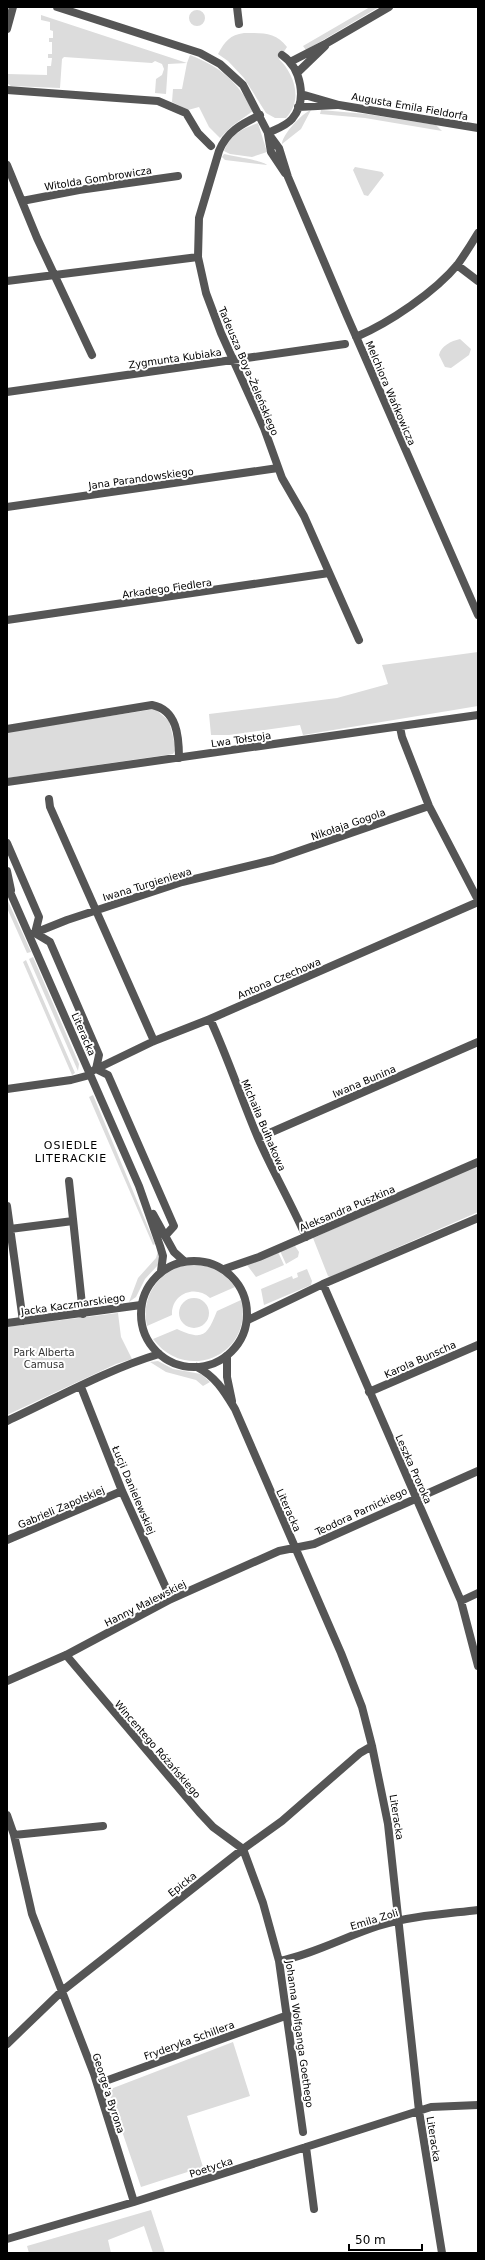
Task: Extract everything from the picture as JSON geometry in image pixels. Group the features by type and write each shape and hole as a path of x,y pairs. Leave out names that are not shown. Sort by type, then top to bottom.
{"street":[{"path":"7,30 13,7"},
{"name":"Melchiora Wańkowicza","path":"57,7 191,50 214,60 235,76 243,85 260,115 268,133 271,152 288,177 356,337 478,615"},
{"path":"237,7 238,24"},
{"path":"290,62 327,43 389,7"},
{"path":"297,73 327,43"},
{"path":"268,133 288,122 298,107 301,94 297,73 290,62 282,55"},
{"path":"7,90 158,101 186,113 198,133 211,146"},
{"name":"Augusta Emila Fieldorfa","path":"301,94 339,105 478,128"},
{"name":"Augusta Emila Fieldorfa","path":"298,107 339,105"},
{"name":"Tadeusza Boya-Żeleńskiego","path":"260,115 232,131 223,141 199,218 198,257 211,308 264,428 278,468 304,516 359,640"},
{"path":"7,165 92,355"},
{"name":"Witolda Gombrowicza","path":"22,201 79,190 178,176"},
{"path":"356,337 390,321 457,265 478,233"},
{"path":"7,281 198,257"},
{"path":"457,265 478,281"},
{"name":"Zygmunta Kubiaka","path":"7,392 345,344"},
{"name":"Jana Parandowskiego","path":"7,507 278,468"},
{"name":"Arkadego Fiedlera","path":"7,620 329,573"},
{"path":"7,729 152,705 166,710 175,722 178,738 179,758"},
{"name":"Lwa Tołstoja","path":"7,782 478,715"},
{"path":"400,727 402,737 428,806 478,901"},
{"path":"49,799 50,807 154,1041"},
{"name":"Nikołaja Gogola","path":"273,860 428,806"},
{"path":"7,843 39,917 33,934 50,942 99,1054 92,1072 108,1075 174,1226 165,1236"},
{"name":"Iwana Turgieniewa","path":"33,934 96,910 182,882 273,860"},
{"name":"Literacka","path":"7,871 9,888 33,934 139,1186 160,1246 163,1262 161,1271"},
{"name":"Antona Czechowa","path":"7,1089 71,1080 92,1072 154,1041 210,1019 478,901"},
{"name":"Michaiła Bułhakowa","path":"210,1019 230,1063 234,1081 280,1188 290,1200 306,1237"},
{"name":"Iwana Bunina","path":"258,1138 478,1042"},
{"name":"Aleksandra Puszkina","path":"224,1269 259,1257 478,1162"},
{"path":"69,1181 83,1314"},
{"name":"Literacka","path":"139,1186 174,1252 184,1261"},
{"path":"7,1206 23,1321"},
{"path":"248,1320 323,1284 478,1218"},
{"path":"10,1229 73,1221"},
{"path":"198,1260 211,1263 224,1269 233,1277 243,1291 248,1307 248,1320 244,1334 237,1346 227,1356 218,1362 197,1367 183,1366 171,1362 159,1354 152,1347 143,1330 141,1305 148,1286 161,1271 184,1261 198,1260"},
{"name":"Leszka Proroka","path":"323,1284 461,1600 478,1666"},
{"name":"Jacka Kaczmarskiego","path":"7,1323 141,1305"},
{"name":"Karola Bunscha","path":"369,1392 478,1345"},
{"path":"7,1421 81,1387 96,1377 159,1354"},
{"name":"Literacka","path":"227,1356 227,1377 235,1409"},
{"name":"Literacka","path":"197,1367 208,1373 218,1382 235,1409 341,1652 362,1707 372,1746 388,1824 400,1920 419,2111 442,2253"},
{"name":"Łucji Danielewskiej","path":"81,1387 122,1491 171,1599"},
{"name":"Teodora Parnickiego","path":"294,1547 314,1544 416,1497 478,1471"},
{"name":"Gabrieli Zapolskiej","path":"7,1540 122,1491"},
{"name":"Hanny Malewskiej","path":"7,1681 66,1656 171,1599 279,1551 294,1547"},
{"path":"461,1600 478,1593"},
{"name":"Wincentego Różańskiego","path":"66,1656 199,1812 213,1827 242,1849"},
{"name":"Epicka","path":"7,2044 62,1991 242,1849 282,1821 360,1753 372,1746"},
{"name":"George'a Byrona","path":"7,1815 14,1835 32,1914 97,2084 134,2202"},
{"path":"14,1835 103,1826"},
{"name":"Johanna Wolfganga Goethego","path":"242,1849 263,1903 279,1961 288,2014 303,2132"},
{"name":"Emila Zoli","path":"279,1961 306,1954 355,1934 400,1920 478,1910"},
{"name":"Fryderyka Schillera","path":"97,2084 288,2014"},
{"name":"Poetycka","path":"7,2239 134,2202 431,2106 478,2105"},
{"path":"306,2147 314,2209"}],"green space":[{"path":"370,7 379,7 306,50 303,46"},
{"path":"197,10 203,12 205,18 203,24 197,26 191,24 189,18 191,12"},
{"path":"41,15 187,63 168,64 166,94 155,93 156,79 162,75 164,69 162,64 155,61 152,63 64,57 62,59 60,88 11,86 7,83 7,74 47,75 47,66 51,66 52,58 48,58 48,54 52,54 52,42 49,42 49,38 53,38 53,31 50,30 50,22 41,20"},
{"path":"244,33 268,34 278,38 287,47 279,59 285,65 293,80 295,96 291,111 286,118 275,118 266,113 244,78 228,61 218,54 228,39 235,35"},
{"path":"190,55 220,70 235,84 253,111 232,126 220,138 209,127 199,107 188,110 172,102 173,89 182,89"},
{"path":"311,110 301,129 282,144 285,135 293,125 303,115"},
{"path":"321,110 366,114 436,125 442,131 365,118 320,114"},
{"path":"258,123 267,152 252,157 230,154 224,151 234,136"},
{"path":"224,154 255,160 267,165 225,160 222,157"},
{"path":"355,167 382,172 384,175 368,196 364,195 353,170"},
{"path":"460,339 471,349 469,355 451,368 445,367 439,355 440,352 447,344"},
{"path":"478,652 478,706 303,735 300,725 229,735 211,735 209,714 337,698 388,684 382,665"},
{"path":"155,709 169,721 176,749 173,754 7,778 7,732"},
{"path":"7,899 31,952 27,953 7,908"},
{"path":"33,957 79,1064 78,1071 29,959"},
{"path":"26,960 75,1073 72,1075 23,962"},
{"path":"93,1095 155,1244 153,1245 89,1097"},
{"path":"478,1165 478,1212 330,1277 328,1276 313,1238"},
{"path":"295,1246 299,1252 298,1257 286,1264 280,1251"},
{"path":"158,1251 160,1256 158,1265 145,1279 136,1297 129,1302 138,1278 156,1258"},
{"path":"278,1252 284,1265 256,1277 247,1265"},
{"path":"193,1264 216,1270 226,1277 235,1287 210,1298 198,1292 185,1293 175,1302 172,1315 147,1326 147,1304 155,1284 171,1271 182,1266"},
{"path":"307,1269 312,1281 311,1285 264,1305 261,1289 292,1276 293,1279 298,1277 297,1273"},
{"path":"194,1298 200,1299 208,1307 208,1319 200,1327 194,1328 188,1327 180,1319 179,1313 180,1307 188,1299"},
{"path":"241,1300 242,1319 237,1336 228,1348 214,1357 199,1361 182,1360 167,1352 153,1339 177,1329 193,1335 203,1334 207,1331 217,1311"},
{"name":"Park Alberta Camusa","path":"118,1313 121,1337 132,1359 116,1364 7,1415 7,1327"},
{"path":"158,1361 173,1369 201,1374 210,1382 203,1386 196,1380 166,1372 150,1362"},
{"path":"233,2042 250,2096 187,2116 203,2167 141,2187 108,2090"},
{"path":"151,2210 165,2253 153,2253 144,2226 108,2240 111,2253 29,2253 27,2246"}],"district":[{"name":"OSIEDLE LITERACKIE","path":"71,1151"}]}
